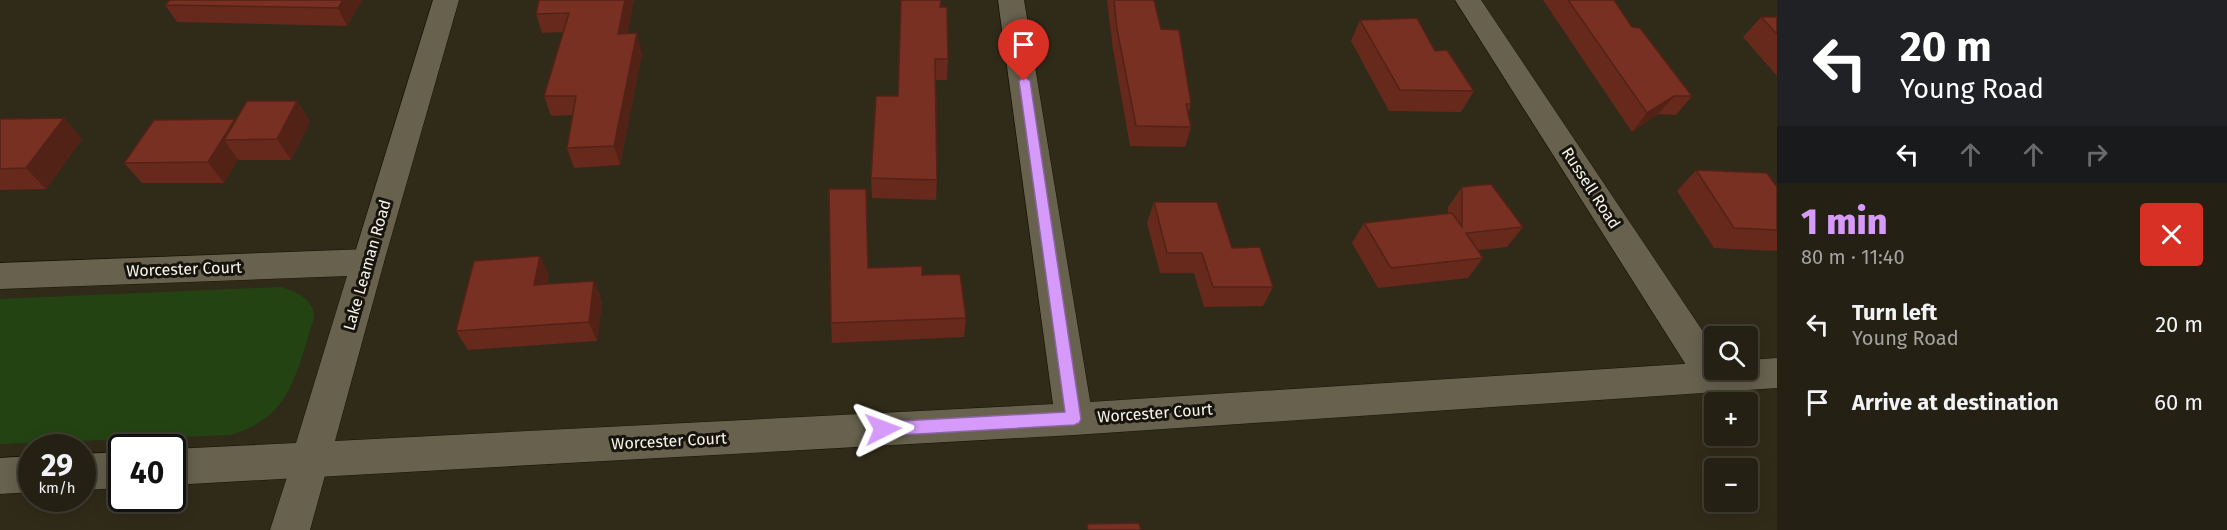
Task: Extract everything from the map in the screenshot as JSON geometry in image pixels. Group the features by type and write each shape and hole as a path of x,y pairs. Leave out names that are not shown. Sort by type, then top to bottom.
{"street":[{"name":"Lake Leaman Road","path":"291,530 309,461 446,0"},
{"path":"1011,0 1074,419"},
{"name":"Russell Road","path":"1468,0 1704,362"},
{"name":"Worcester Court","path":"0,276 368,262"},
{"name":"Worcester Court","path":"1758,374 1777,373"},
{"name":"Worcester Court","path":"186,466 1074,419 1704,377"},
{"path":"0,476 18,475"}],"green space":[{"path":"281,287 304,297 311,306 314,318 296,374 288,390 279,405 267,417 251,427 230,435 186,437 186,434 108,434 108,440 96,440 96,434 18,434 18,443 0,444 0,299"}],"building":[{"path":"170,0 343,0 338,8 165,5"},
{"path":"539,0 625,0 618,34 637,33 614,146 567,148 576,96 544,96 569,13 536,14"},
{"path":"901,0 941,0 940,7 947,7 948,59 935,59 937,180 871,178 876,96 898,96"},
{"path":"1114,0 1154,0 1161,29 1179,30 1191,104 1186,104 1191,127 1136,126 1117,29"},
{"path":"1568,0 1614,0 1632,27 1640,28 1692,96 1674,96 1647,113"},
{"path":"1761,17 1777,17 1777,34"},
{"path":"1417,18 1435,51 1447,50 1474,91 1400,90 1360,20"},
{"path":"247,101 297,101 277,139 224,140"},
{"path":"64,118 26,168 0,169 0,119"},
{"path":"235,119 208,162 124,163 154,120"},
{"path":"1696,170 1767,173 1777,187 1777,230 1734,228"},
{"path":"1491,184 1523,227 1466,233 1483,258 1391,268 1364,223 1452,213 1462,227 1462,187"},
{"path":"829,189 866,189 868,268 922,266 922,275 960,274 966,318 831,323"},
{"path":"1154,202 1217,202 1232,248 1260,247 1273,287 1213,287 1202,253 1167,253"},
{"path":"540,256 534,285 594,281 589,322 456,331 474,261"},
{"path":"1139,523 1141,530 1088,530 1087,524"}],"route":[{"path":"883,429 1074,419 1024,81"}]}
